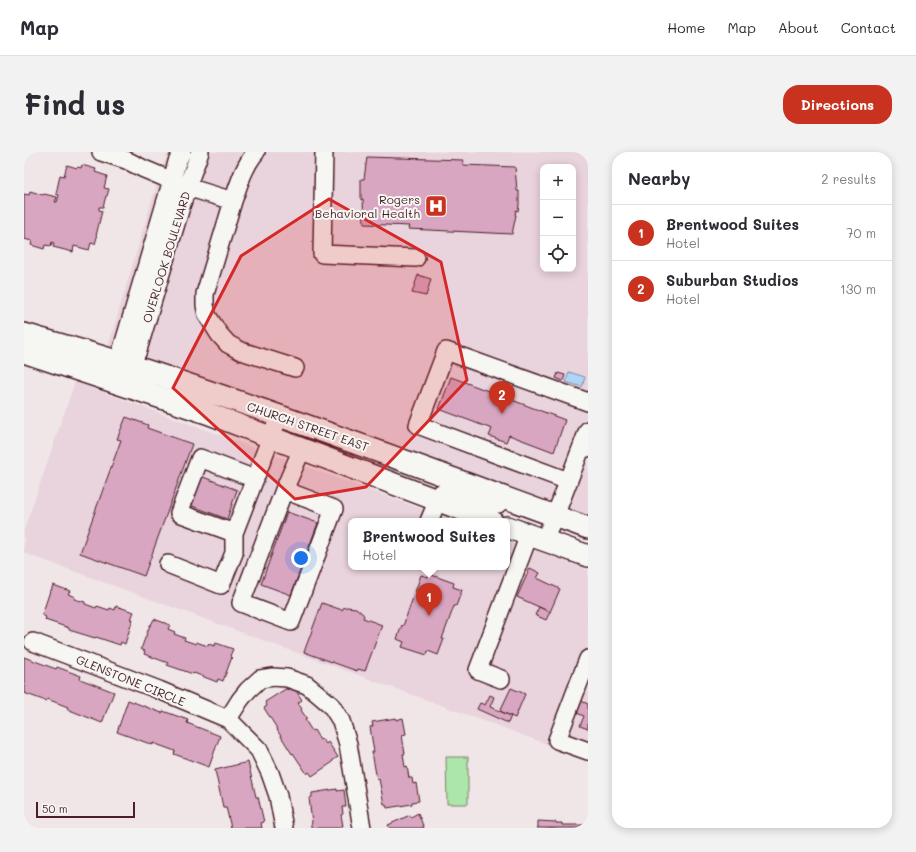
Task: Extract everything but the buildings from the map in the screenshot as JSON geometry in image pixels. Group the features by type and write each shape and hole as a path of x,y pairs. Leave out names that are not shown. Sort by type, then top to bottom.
{"main road":[{"name":"CHURCH STREET EAST","path":"24,334 126,360 402,459 588,528"},
{"name":"CHURCH STREET EAST","path":"24,352 207,413 484,518"},
{"path":"510,528 588,556"}],"street":[{"path":"101,152 126,160 187,187 233,201"},
{"name":"OVERLOOK BOULEVARD","path":"182,152 177,162 122,349 126,360 137,353 187,187 200,152"},
{"path":"256,152 248,162 243,172 233,201 206,294 205,305 207,315 219,334 228,344 241,351 295,368"},
{"path":"324,152 322,254 416,258"},
{"path":"568,482 418,425 446,351 588,402"},
{"path":"114,382 126,360"},
{"path":"168,564 221,585 234,553 234,533 279,416"},
{"path":"501,680 478,670 537,537 555,516 568,482 585,447 588,430"},
{"path":"284,490 334,509 291,622 241,603 284,490 302,449"},
{"path":"234,533 179,513 200,458 255,479"},
{"path":"430,518 441,493 448,490 452,490 486,502 502,504 510,500"},
{"name":"GLENSTONE CIRCLE","path":"33,642 159,690 228,719 259,750 270,773 278,796 284,828"},
{"path":"588,659 557,740 588,751"},
{"path":"228,719 248,690 260,679 273,677 287,678 307,685 331,706 341,721 348,744 362,828"}],"highlighted area":[{"path":"329,199 441,262 467,380 366,487 295,499 173,388 241,256"}],"shaded area":[{"path":"169,152 588,152 588,520 106,353 162,167"},
{"path":"75,382 447,518 348,518 348,570 510,570 510,541 588,570 588,759 24,553 24,530"}],"green space":[{"path":"446,757 468,757 468,804 447,804"}],"water":[{"path":"569,372 585,377 582,387 566,382"}],"place":[{"name":"Rogers Behavioral Health","path":"436,206"},
{"name":"Suburban Studios","path":"502,414"},
{"name":"Brentwood Suites","path":"429,616"}]}
